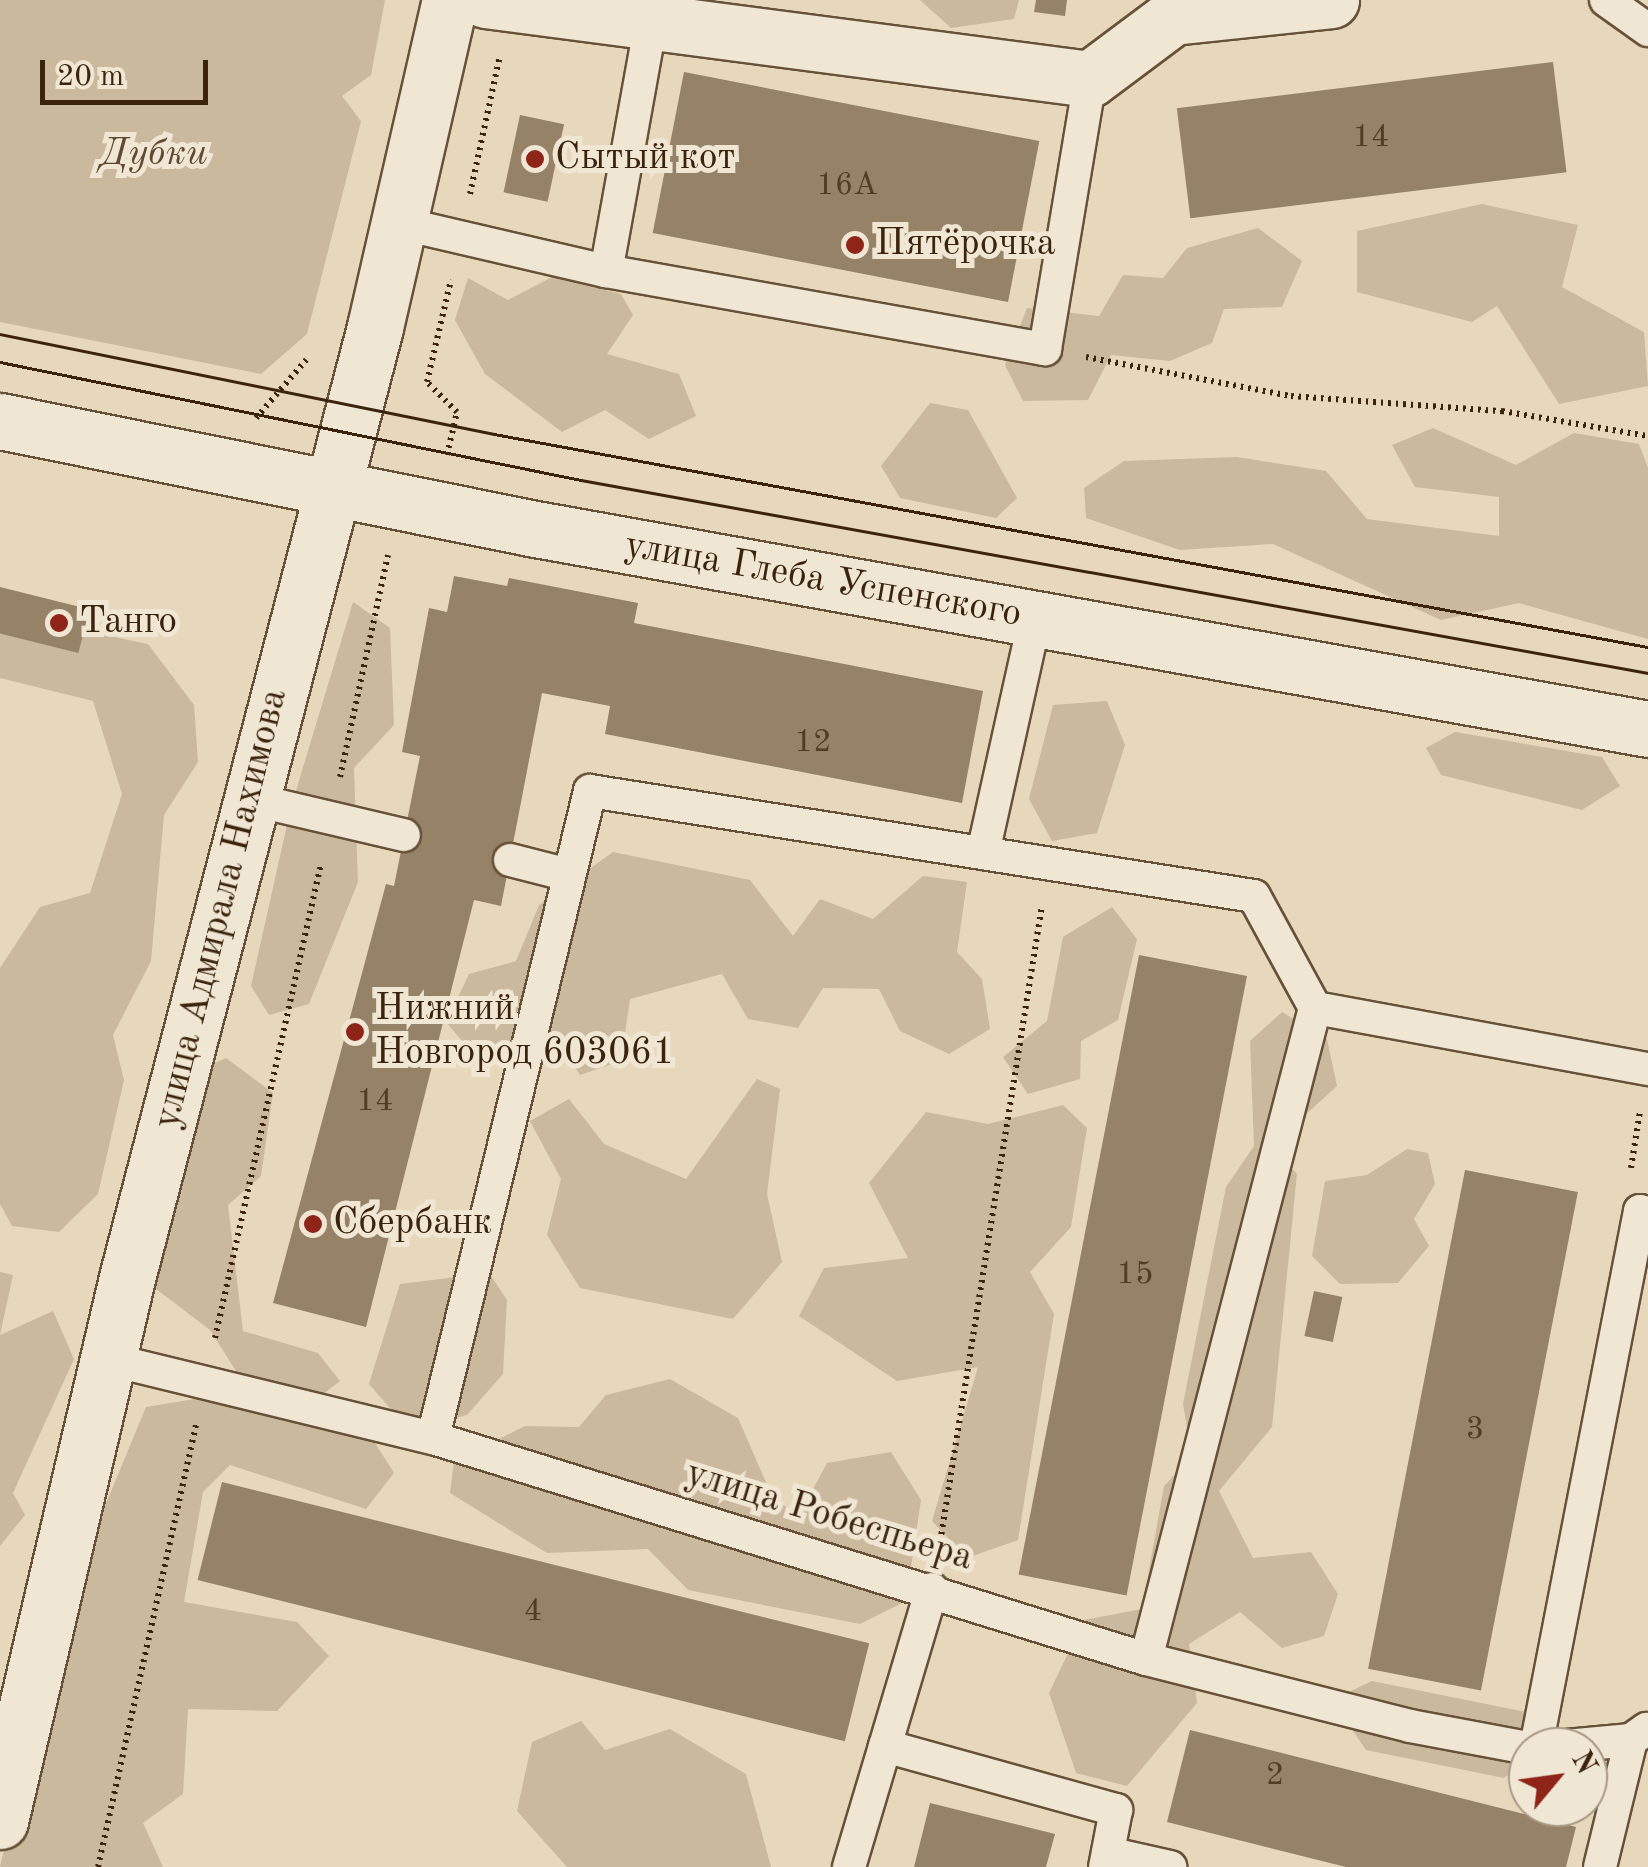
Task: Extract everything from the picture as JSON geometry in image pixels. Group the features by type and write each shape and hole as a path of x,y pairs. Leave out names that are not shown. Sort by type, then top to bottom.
{"street":[{"name":"улица Адмирала Нахимова","path":"0,1821 108,1358 400,223 450,0"},
{"path":"485,0 1090,79 1173,17 1332,0"},
{"name":"улица Глеба Успенского","path":"0,421 240,471 1648,729"}],"lane":[{"path":"1606,0 1648,30"},
{"path":"606,271 651,22"},
{"path":"400,223 606,271 1046,349 1090,79"},
{"path":"983,853 1035,619"},
{"path":"433,1438 590,791 1254,896 1315,1008 1146,1658"},
{"path":"250,799 404,834"},
{"path":"510,860 570,875"},
{"path":"1315,1008 1648,1069"},
{"path":"1540,1727 1644,1212"},
{"name":"улица Робеспьера","path":"108,1358 433,1438 1146,1658 1410,1726 1508,1744"},
{"path":"849,1867 932,1590"},
{"path":"1600,1867 1639,1734 1608,1739"},
{"path":"885,1746 1116,1810 1106,1860 1170,1867"}],"path":[{"path":"1046,349 1291,396 1502,411 1648,436"},
{"path":"240,471 257,414 308,358"},
{"path":"98,1867 389,556"},
{"path":"932,1590 1049,864"},
{"path":"1644,1212 1628,1184 1648,1069"}],"green space":[{"name":"Дубки","path":"0,0 385,0 371,75 342,96 361,121 307,334 261,374 0,322"},
{"path":"920,0 1019,0 1014,19 951,28"},
{"path":"1482,204 1578,225 1562,287 1644,332 1648,386 1559,404 1497,306 1472,322 1357,292 1357,231"},
{"path":"1258,228 1302,261 1282,307 1224,309 1212,343 1170,361 1111,355 1088,400 1023,401 1005,365 1027,308 1099,316 1123,275 1163,278 1187,248"},
{"path":"552,277 621,294 633,315 607,354 679,374 696,416 649,439 605,410 562,432 485,374 455,320 468,278 508,300"},
{"path":"930,403 968,410 1017,498 996,518 900,498 881,466"},
{"path":"1433,428 1516,465 1574,433 1639,444 1648,468 1648,639 1519,603 1441,620 1273,544 1180,550 1086,518 1084,488 1124,461 1237,457 1326,471 1367,519 1499,536 1499,497 1415,487 1392,445"},
{"path":"353,602 390,628 394,725 354,768 358,882 309,1004 269,1015 251,986 291,807"},
{"path":"0,613 148,644 194,705 198,762 164,815 151,961 113,1035 124,1080 98,1194 59,1232 12,1226 0,1204 0,968 40,907 90,893 122,794 93,701 0,678"},
{"path":"1107,701 1125,745 1097,833 1052,841 1029,799 1053,705"},
{"path":"1455,732 1602,757 1620,786 1582,810 1441,775 1426,748"},
{"path":"613,852 750,880 793,936 820,899 873,919 923,876 967,882 957,952 982,979 990,1029 949,1054 900,1031 879,989 823,988 798,1028 748,1019 722,974 630,999 621,1061 580,1075 555,1036 479,1061 446,1022 469,974 516,961 539,905"},
{"path":"1112,907 1137,939 1118,1020 1081,1041 1080,1079 1028,1094 1003,1057 1047,1021 1063,937"},
{"path":"1282,1012 1327,1039 1337,1086 1271,1146 1297,1174 1272,1427 1219,1491 1253,1558 1311,1552 1338,1594 1324,1636 1282,1648 1240,1612 1189,1644 1197,1703 1127,1786 1076,1773 1049,1693 1084,1620 1142,1609 1164,1486 1192,1456 1183,1404 1226,1187 1254,1146 1250,1041"},
{"path":"226,1058 273,1093 261,1176 228,1205 243,1331 318,1353 340,1381 313,1402 243,1382 210,1330 139,1276 184,1077"},
{"path":"757,1079 780,1089 767,1194 782,1262 733,1319 580,1288 547,1235 561,1179 530,1121 569,1099 604,1144 686,1179"},
{"path":"1063,1105 1087,1128 1071,1227 1030,1272 1054,1314 1018,1540 967,1558 932,1521 978,1367 897,1381 799,1316 824,1268 908,1258 869,1183 926,1112 988,1124"},
{"path":"1407,1149 1428,1153 1435,1184 1414,1219 1429,1246 1398,1283 1340,1284 1312,1256 1325,1181 1367,1175"},
{"path":"0,1272 13,1275 0,1335"},
{"path":"489,1273 507,1300 503,1374 467,1415 409,1430 369,1384 400,1284"},
{"path":"53,1311 74,1359 13,1493 25,1515 0,1546 0,1335"},
{"path":"670,1379 738,1418 771,1494 798,1517 827,1463 891,1452 921,1500 906,1601 860,1624 688,1590 648,1549 547,1553 450,1493 454,1461 525,1426 579,1427 606,1395"},
{"path":"207,1397 370,1435 394,1473 366,1509 230,1465 203,1492 184,1602 297,1622 329,1656 277,1711 188,1709 183,1794 143,1823 163,1867 0,1867 54,1629 146,1407"},
{"path":"1372,1681 1526,1712 1527,1727 1508,1727 1508,1775 1504,1778 1366,1750 1332,1700"},
{"path":"581,1721 605,1750 670,1729 746,1774 771,1867 567,1867 517,1811 532,1742"}],"building":[{"path":"1036,0 1067,0 1065,16 1034,12"},
{"path":"1553,62 1567,172 1190,218 1177,108"},
{"path":"684,72 1039,141 1008,302 653,233"},
{"name":"Сытый кот","path":"520,115 564,124 548,202 504,192"},
{"path":"454,576 507,586 509,578 638,603 634,623 983,691 962,803 605,734 610,706 542,693 501,906 474,900 366,1327 273,1303 386,884 394,886 420,756 402,752 429,608 447,612"},
{"path":"0,587 89,609 78,653 0,633"},
{"path":"1139,955 1247,976 1127,1595 1019,1574"},
{"path":"1465,1170 1578,1192 1481,1691 1368,1669"},
{"path":"1314,1291 1342,1297 1333,1342 1304,1336"},
{"path":"222,1482 869,1643 845,1741 198,1580"},
{"path":"1190,1730 1508,1810 1508,1827 1576,1827 1566,1867 1346,1867 1167,1822"},
{"path":"930,1803 1055,1834 1046,1867 914,1867"}],"tram line":[{"path":"0,334 494,434 1648,647"},
{"path":"0,362 581,480 1648,673"}],"place":[{"name":"Сытый кот","path":"535,159"},
{"name":"Пятёрочка","path":"855,245"},
{"name":"Танго","path":"59,623"},
{"name":"Нижний Новгород 603061","path":"355,1032"},
{"name":"Сбербанк","path":"313,1224"}]}
